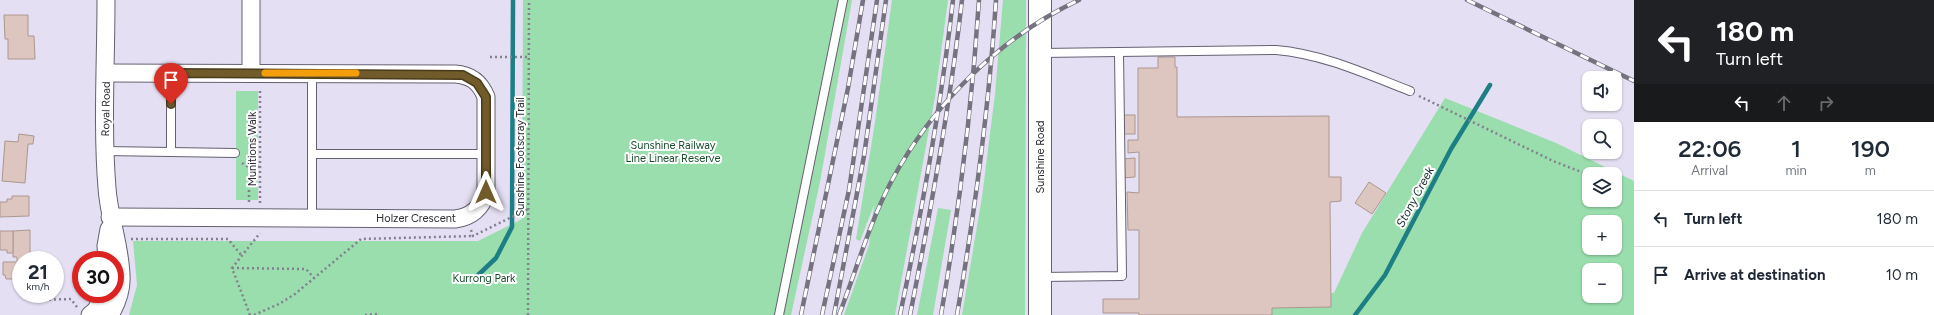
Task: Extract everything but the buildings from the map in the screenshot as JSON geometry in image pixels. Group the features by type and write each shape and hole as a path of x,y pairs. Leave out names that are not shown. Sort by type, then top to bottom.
{"main road":[{"name":"Sunshine Road","path":"1040,0 1040,315"}],"street":[{"name":"Royal Road","path":"106,0 105,152 110,217 117,242 121,275 118,298 110,315"},
{"path":"251,0 251,73"},
{"name":"Holzer Crescent","path":"106,73 455,74 471,78 480,86 486,97 485,199 477,210 466,217 455,219 110,217"},
{"name":"Royal Road","path":"106,251 110,217"},
{"path":"84,312 96,310 100,303"}],"lane":[{"path":"779,315 843,0"},
{"path":"1041,54 1276,50 1300,52 1326,59 1410,91"},
{"path":"1040,277 1122,276 1119,53"},
{"path":"171,73 171,152"},
{"path":"312,73 312,218"},
{"path":"105,152 235,153"},
{"path":"312,154 486,154"}],"path":[{"name":"Sunshine Footscray Trail","path":"528,315 529,0"},
{"path":"490,57 528,57"},
{"name":"Munitions Walk","path":"260,89 260,210"},
{"path":"1410,91 1553,161 1582,172"},
{"path":"240,161 255,171"},
{"path":"249,202 249,178 260,166"},
{"path":"254,315 284,301 362,239 473,236 497,226 528,209"},
{"path":"470,226 473,236"},
{"path":"232,268 260,234"},
{"path":"128,239 228,239 242,256"},
{"path":"232,268 306,269 314,278"},
{"path":"232,268 250,315"},
{"path":"64,299 71,299 84,312"},
{"path":"365,315 377,314"}],"green space":[{"name":"Sunshine Railway Line Linear Reserve","path":"523,0 852,0 820,182 791,315 129,315 137,285 133,241 478,241 522,219"},
{"path":"892,0 948,0 935,97 895,315 844,315 869,245 874,205 860,241 856,239 875,122"},
{"path":"1003,0 1026,0 1025,315 962,315 982,197 995,94"},
{"path":"236,91 258,91 258,200 236,200"},
{"path":"1445,98 1556,143 1582,156 1582,159 1589,159 1605,167 1582,167 1582,207 1622,207 1622,175 1634,181 1634,315 1272,315 1272,308 1331,307 1331,293 1334,293 1362,233"},
{"path":"938,208 951,210 933,315 917,315"}],"waterway":[{"path":"475,278 496,258 512,227 513,0"},
{"name":"Stony Creek","path":"1355,315 1385,275 1451,149 1490,85"}],"railway":[{"path":"801,315 848,88 863,0"},
{"path":"822,315 849,190 877,0"},
{"path":"834,315 864,156 886,0"},
{"path":"900,315 930,158 943,79 953,0"},
{"path":"910,315 939,158 952,79 962,0"},
{"path":"941,315 954,237 964,158 973,79 979,0"},
{"path":"957,315 981,158 996,0"},
{"path":"839,315 869,231 883,198 908,154 927,126 948,100 971,76 996,54 1022,33 1050,15 1079,0"},
{"path":"1467,0 1634,81"}],"slow traffic":[{"path":"265,73 356,73"}],"route":[{"path":"171,104 171,73 463,75 471,78 477,83 486,97 486,192"}],"park label":[{"name":"Kurrong Park","path":"484,278"}]}
